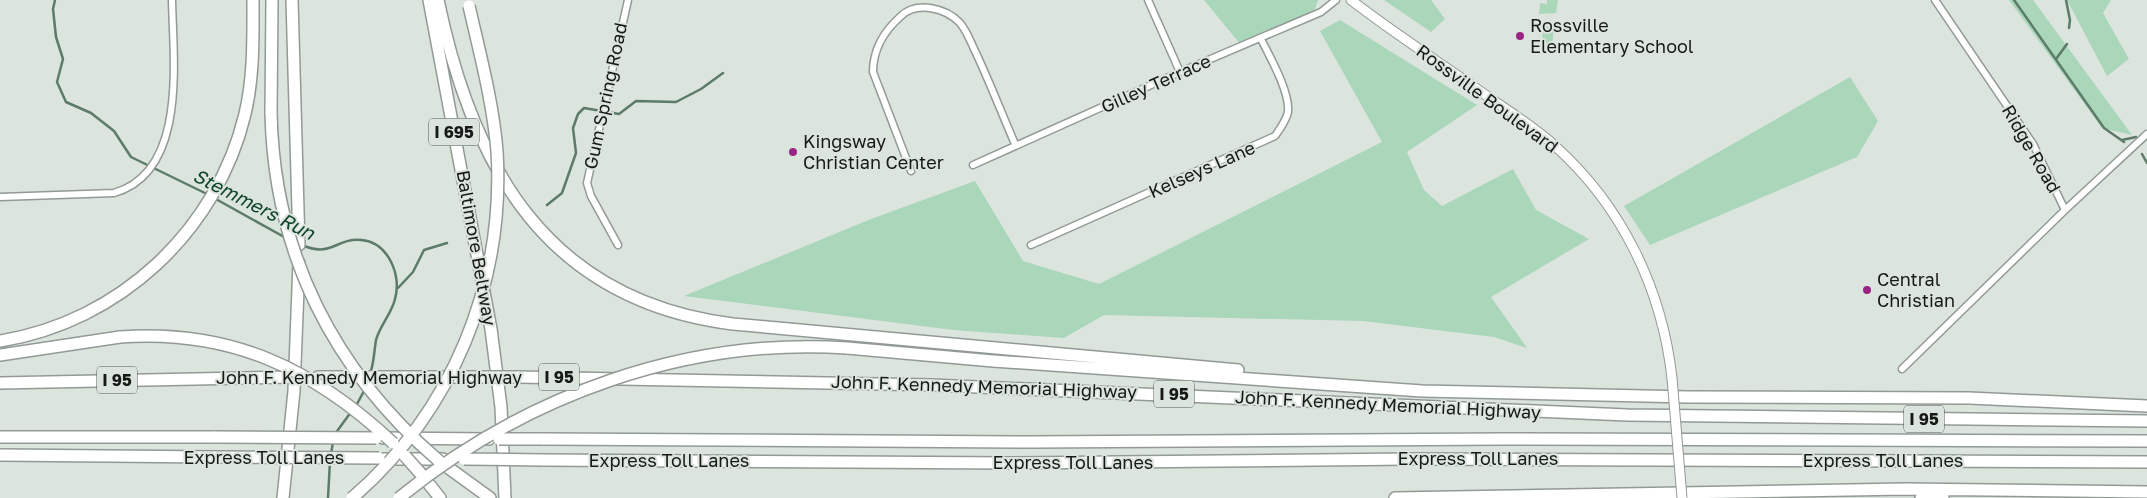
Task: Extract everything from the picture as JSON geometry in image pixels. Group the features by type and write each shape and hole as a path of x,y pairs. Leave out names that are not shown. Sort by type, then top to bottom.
{"highway":[{"path":"0,341 56,326 91,311 116,296 162,260 197,220 225,173 241,128 249,91 253,54 253,0"},
{"path":"272,0 271,113 275,173 286,230 303,277 328,328 361,380 397,422 439,461 490,498"},
{"path":"283,498 294,391 299,251 292,0"},
{"name":"Baltimore Beltway","path":"430,0 491,329 501,407 505,498"},
{"path":"438,0 446,36 474,123 486,152 507,189 524,212 562,250 608,283 650,304 683,314 733,324 1459,390"},
{"path":"352,498 400,451 440,395 471,328 486,278 496,225 496,149 490,104 468,3"},
{"path":"0,355 120,336 162,336 200,339 250,351 290,367 336,395 369,421 409,460 440,498"},
{"path":"399,498 432,472 492,434 553,402 601,383 659,366 727,352 797,347 847,348 993,361 1390,389 1678,397 1968,398 2147,406"},
{"name":"John F. Kennedy Memorial Highway","path":"0,383 234,378 518,377 932,384 1627,416 2147,421"},
{"name":"Express Toll Lanes","path":"0,437 996,442 1439,439 2147,441"},
{"name":"Express Toll Lanes","path":"0,455 1009,463 1410,459 2147,462"},
{"path":"1395,498 1905,489 2147,492"},
{"path":"1922,498 1980,491"}],"main road":[{"name":"Rossville Boulevard","path":"1350,0 1544,136 1589,181 1622,226 1646,272 1661,317 1672,378 1682,498"}],"street":[{"path":"0,197 114,193 131,186 147,172 164,143 171,113 173,65 172,0"},
{"name":"Gum Spring Road","path":"618,245 591,196 587,183 628,0"},
{"path":"1148,0 1180,72"},
{"name":"Gilley Terrace","path":"973,165 1016,144 1321,12 1336,0"},
{"name":"Ridge Road","path":"1902,369 2065,210 2033,144 1935,0"},
{"path":"911,171 873,72 873,60 876,48 894,23 902,14 916,9 941,10 961,24 1016,144"},
{"name":"Kelseys Lane","path":"1031,245 1275,136 1283,125 1288,112 1287,99 1261,39"},
{"path":"2065,210 2147,134"}],"green space":[{"path":"1204,0 1318,0 1312,17 1241,45"},
{"path":"1384,0 1431,0 1445,19 1431,32"},
{"path":"1547,0 1558,0 1556,13 1539,14 1540,3 1547,4"},
{"path":"2009,0 2033,0 2132,135 2102,128"},
{"path":"2067,0 2111,0 2103,13 2129,59 2107,76"},
{"path":"1340,20 1477,105 1407,152 1424,190 1442,206 1513,169 1536,210 1589,239 1491,297 1527,348 1494,337 1363,321 1104,315 1064,338 953,330 684,296 871,219 975,181 1023,261 1099,284 1382,142 1320,31"},
{"path":"1543,26 1554,27 1552,46 1542,45"},
{"path":"1850,77 1878,121 1857,157 1650,245 1624,206"}],"waterway":[{"name":"Stemmers Run","path":"55,0 53,9 56,37 63,59 57,82 66,102 91,113 114,131 131,157 209,195"},
{"path":"2014,0 2104,128 2124,142"},
{"path":"2066,0 2070,20 2069,28"},
{"path":"2056,59 2067,44"},
{"path":"547,205 562,193 576,153 573,128 578,114 584,108 619,114 636,101 676,102 701,89 723,73"},
{"path":"2122,140 2136,137"},
{"path":"2142,154 2147,163"},
{"name":"Stemmers Run","path":"214,198 286,238"},
{"name":"Stemmers Run","path":"302,245 327,249 352,240 361,240 371,242 379,247 391,261 397,290 391,309 376,340 370,374"},
{"path":"398,288 413,272 424,250 447,243"},
{"name":"Stemmers Run","path":"356,406 365,389"},
{"name":"Stemmers Run","path":"335,434 351,412"},
{"name":"Stemmers Run","path":"331,454 333,442"},
{"name":"Stemmers Run","path":"328,498 330,461"}],"place":[{"name":"Rossville Elementary School","path":"1520,36"},
{"name":"Kingsway Christian Center","path":"793,152"},
{"name":"Central Christian","path":"1867,290"}]}
